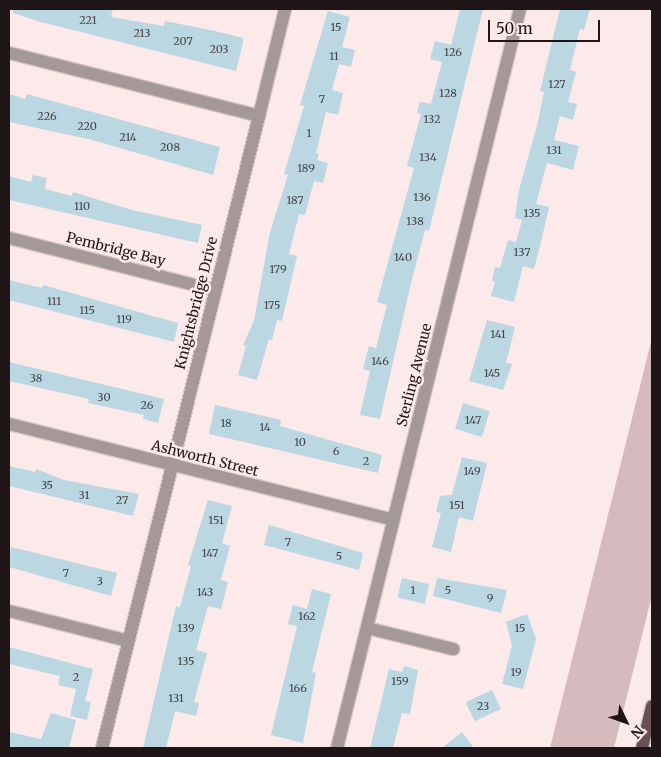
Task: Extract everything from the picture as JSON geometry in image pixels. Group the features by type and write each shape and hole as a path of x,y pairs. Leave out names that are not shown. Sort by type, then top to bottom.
{"main road":[{"path":"642,748 652,706"}],"street":[{"name":"Knightsbridge Drive","path":"102,748 285,9"},
{"name":"Sterling Avenue","path":"337,748 520,9"},
{"path":"9,53 259,116"},
{"name":"Pembridge Bay","path":"9,238 215,290"},
{"name":"Ashworth Street","path":"9,424 393,520"},
{"path":"9,611 128,641"},
{"path":"367,628 453,649"}],"shaded area":[{"path":"652,338 652,595 614,748 550,748"}],"building":[{"path":"13,9 113,9 111,17 164,26 165,21 243,38 243,43 236,71 37,21 13,13"},
{"path":"460,9 483,9 429,231 425,230 411,283 380,419 360,415 370,371 363,369 369,346 376,348 387,305 377,302 414,168 407,166 421,114 417,113 420,102 431,104 442,62 430,59 435,41 451,45"},
{"path":"560,9 590,9 584,30 580,29 570,70 576,72 568,102 577,104 573,120 560,116 554,140 579,146 573,170 547,163 536,204 549,207 541,242 534,269 523,266 514,302 491,296 495,282 492,281 495,267 500,268 508,240 516,242 522,220 515,218 519,190 538,122 544,92 540,91"},
{"path":"328,11 350,17 342,47 355,50 351,67 339,64 332,90 343,93 338,115 326,112 316,153 319,154 317,160 328,163 323,183 314,181 305,215 299,214 289,254 297,256 282,321 277,320 272,340 269,339 257,380 238,375 246,346 243,345 254,321 270,232 288,175 284,174 304,106 300,105"},
{"path":"9,94 25,99 27,94 220,147 213,175 92,140 9,122"},
{"path":"33,175 47,178 45,189 72,196 73,192 132,210 202,225 198,243 9,200 9,176 31,182"},
{"path":"9,280 42,288 43,285 178,323 174,342 9,300"},
{"path":"487,320 515,327 506,363 512,364 503,390 469,381"},
{"path":"9,362 164,399 158,423 143,419 144,415 88,403 89,399 9,381"},
{"path":"463,403 490,411 482,437 455,429"},
{"path":"215,405 281,420 280,426 382,455 378,473 209,434"},
{"path":"462,457 487,463 473,521 459,517 451,552 432,547 441,513 436,512 440,496 452,495"},
{"path":"9,466 35,472 36,469 64,480 139,494 133,516 9,486"},
{"path":"208,500 232,506 222,543 230,546 221,580 228,582 221,609 208,606 196,650 207,653 194,702 199,703 196,716 175,711 166,748 143,748 176,606 180,607 191,566 188,565"},
{"path":"269,525 363,553 359,570 264,545"},
{"path":"11,547 117,573 111,596 9,567"},
{"path":"402,578 429,584 425,604 398,597"},
{"path":"437,578 507,590 501,613 433,596"},
{"path":"312,589 331,594 312,672 316,673 303,743 271,735 297,626 288,624 293,605 307,609"},
{"path":"527,614 536,639 523,689 502,684 512,646 506,622"},
{"path":"9,647 93,669 85,701 91,702 87,720 70,716 76,689 58,685 60,676 9,664"},
{"path":"404,666 418,670 410,714 402,713 393,748 370,748 389,669 402,672"},
{"path":"492,690 501,709 475,721 466,702"},
{"path":"51,713 76,720 69,748 9,748 9,732 41,739"},
{"path":"462,732 474,748 442,748"}]}
